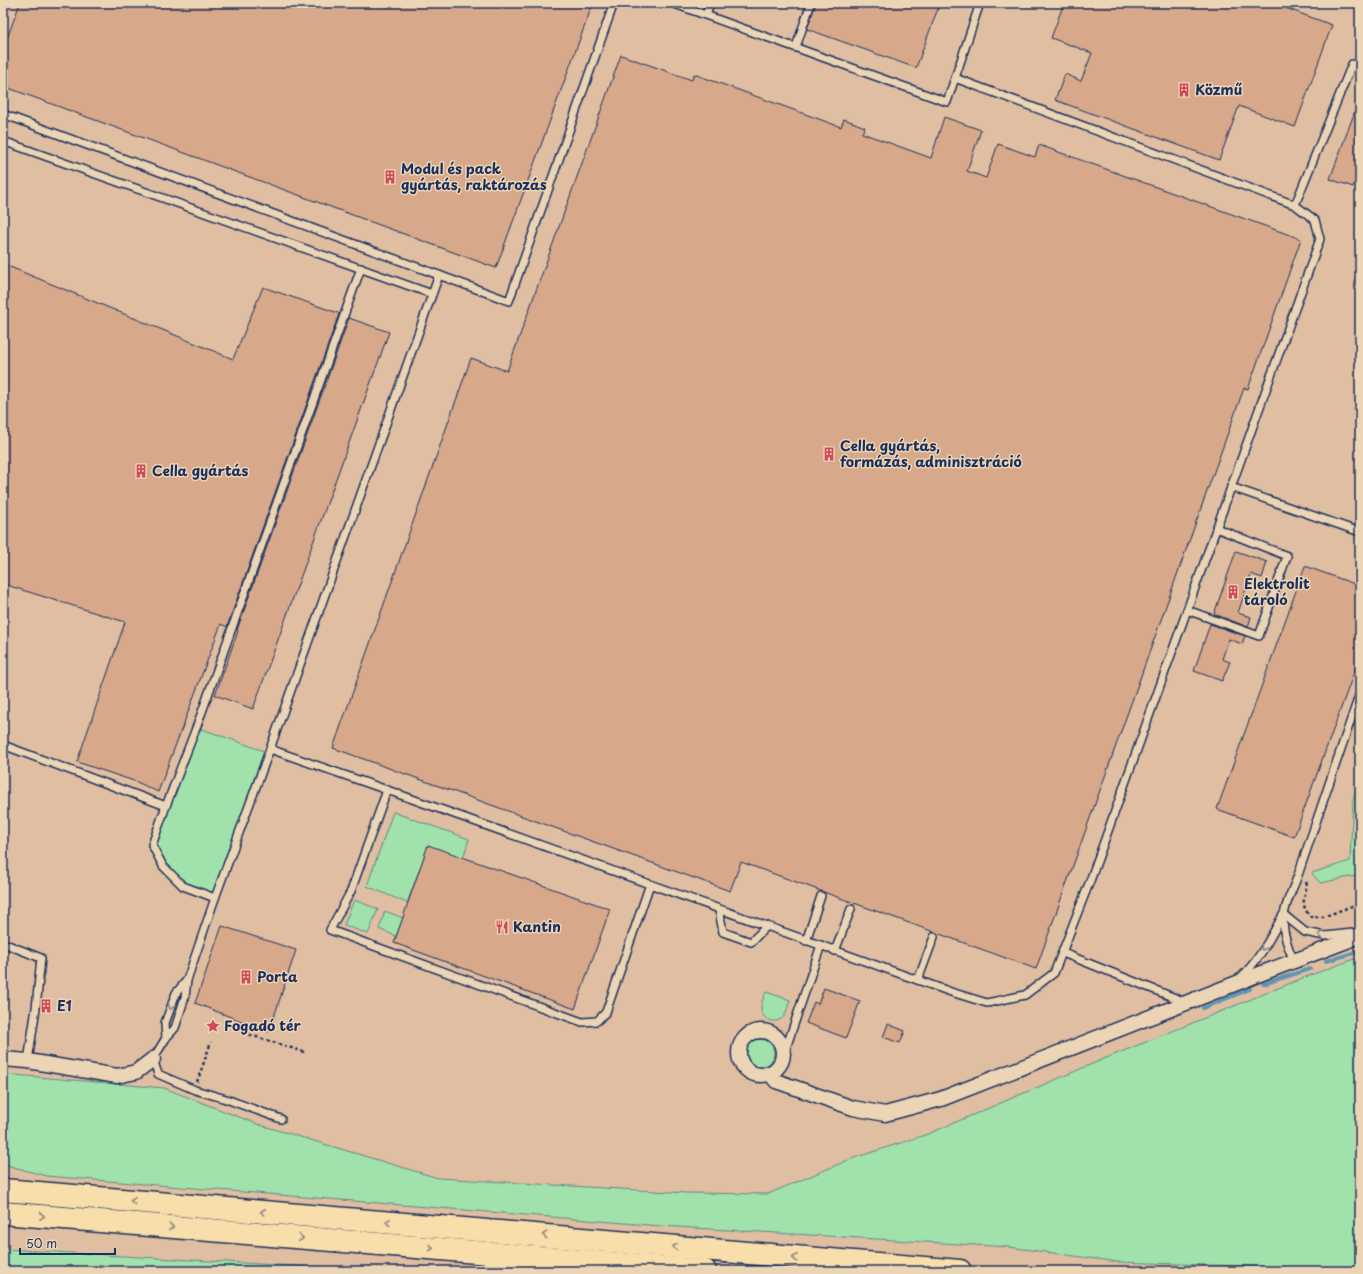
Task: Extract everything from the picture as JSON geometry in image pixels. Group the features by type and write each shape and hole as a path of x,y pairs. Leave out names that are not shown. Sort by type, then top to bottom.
{"highway":[{"path":"3,1190 960,1271"},
{"path":"3,1213 706,1271"}],"street":[{"path":"770,1073 776,1081 853,1108 885,1114 941,1099 1360,936"},
{"path":"760,1030 774,1034 783,1046 784,1054 780,1066 770,1073 758,1075 746,1069 741,1063 739,1048 746,1036 760,1030"},
{"path":"3,1059 28,1061 117,1076 136,1072 154,1059"}],"lane":[{"path":"3,114 509,301 614,3"},
{"path":"672,3 706,14 946,102 980,3"},
{"path":"706,14 710,3"},
{"path":"796,47 811,3"},
{"path":"1295,205 1352,64"},
{"path":"270,749 820,946 987,1003 1025,995 1054,973 1063,953 1320,239 1315,220 1295,205 955,78"},
{"path":"3,141 432,294"},
{"path":"215,898 183,886 163,866 152,846 198,723 361,268"},
{"path":"281,1119 226,1099 194,1090 158,1074 154,1059 166,1038 175,1028 185,997 187,980 215,898 270,749 439,275"},
{"path":"1231,487 1360,532"},
{"path":"1187,610 1259,636 1287,556 1216,528"},
{"path":"1294,961 1286,943 1284,932 1285,908 1297,878 1360,693"},
{"path":"3,745 166,806"},
{"path":"387,790 351,891 330,930 582,1022 597,1022 606,1012 650,884"},
{"path":"806,940 821,896"},
{"path":"835,951 852,908"},
{"path":"719,910 723,932 751,942 767,926"},
{"path":"1284,915 1306,932 1325,936 1360,933"},
{"path":"1232,986 1257,958 1284,915"},
{"path":"918,980 934,937"},
{"path":"3,943 41,958 36,1008 28,1061"},
{"path":"784,1054 820,946"},
{"path":"1063,953 1188,1003"},
{"path":"166,1038 165,1024 176,993 187,980"}],"path":[{"path":"1297,878 1305,881 1307,885 1303,902 1306,912 1311,917 1323,917 1360,903"},
{"path":"244,1033 304,1052"},
{"path":"194,1090 211,1042"}],"shaded area":[{"path":"3,3 1360,3 1360,1271 178,1271 3,1258"}],"green space":[{"path":"199,728 264,751 213,894 185,883 165,864 156,845"},
{"path":"1360,777 1360,875 1320,883 1312,873 1350,861 1353,800"},
{"path":"393,812 469,839 463,858 428,846 407,903 367,886"},
{"path":"354,900 378,909 368,934 344,925"},
{"path":"385,911 403,918 396,936 379,929"},
{"path":"1354,959 1360,960 1360,1270 1118,1262 1009,1247 661,1226 46,1176 3,1164 3,1074 164,1088 257,1124 438,1178 687,1193 768,1194 851,1159 928,1134 1099,1061 1308,976"},
{"path":"766,992 790,1000 786,1013 777,1021 766,1018 762,1012 761,1006"},
{"path":"760,1039 770,1043 774,1053 770,1063 760,1067 750,1063 746,1053 750,1043"},
{"path":"3,1249 379,1271 3,1271"}],"building":[{"name":"Modul és pack gyártás, raktározás","path":"20,3 593,3 496,268 3,86 3,49"},
{"path":"816,3 940,3 916,68 807,29"},
{"name":"Közmű","path":"1064,3 1272,3 1332,25 1295,127 1239,106 1219,160 1055,100 1065,74 1081,81 1092,53 1051,38"},
{"name":"Cella gyártás, formázás, adminisztráció","path":"621,55 692,80 694,74 841,127 844,119 865,127 862,133 931,158 944,117 981,130 967,171 986,178 998,144 1035,157 1039,145 1301,239 1248,389 1244,388 1036,969 741,862 730,891 333,748 471,358 507,371"},
{"path":"1359,100 1360,168 1353,187 1330,179"},
{"name":"Cella gyártás","path":"3,264 233,359 263,287 339,314 227,627 221,624 158,792 137,782 77,762 125,622 3,584"},
{"path":"349,318 389,332 253,709 215,695"},
{"name":"Elektrolit tároló","path":"1236,551 1267,562 1262,578 1251,574 1238,613 1251,617 1248,627 1214,614"},
{"path":"1305,566 1360,586 1360,656 1294,837 1217,809"},
{"path":"1210,624 1245,636 1242,644 1229,639 1222,659 1230,662 1222,681 1194,671"},
{"name":"Kantin","path":"428,845 610,909 575,1009 394,943"},
{"name":"Porta","path":"222,926 296,950 269,1032 195,1003"},
{"path":"824,988 860,1001 846,1038 806,1023 814,1002 818,1004"},
{"path":"888,1024 905,1031 900,1043 883,1037"}],"waterway":[{"path":"1326,961 1354,953 1360,953"},
{"path":"1263,984 1310,969"},
{"path":"1203,1008 1250,989"}],"place":[{"name":"Közmű","path":"1184,90"},
{"name":"Modul és pack gyártás, raktározás","path":"390,177"},
{"name":"Cella gyártás, formázás, adminisztráció","path":"829,454"},
{"name":"Cella gyártás","path":"141,471"},
{"name":"Elektrolit tároló","path":"1233,592"},
{"name":"Kantin","path":"502,927"},
{"name":"Porta","path":"246,977"},
{"name":"E1","path":"46,1006"},
{"name":"Fogadó tér","path":"213,1026"}]}
